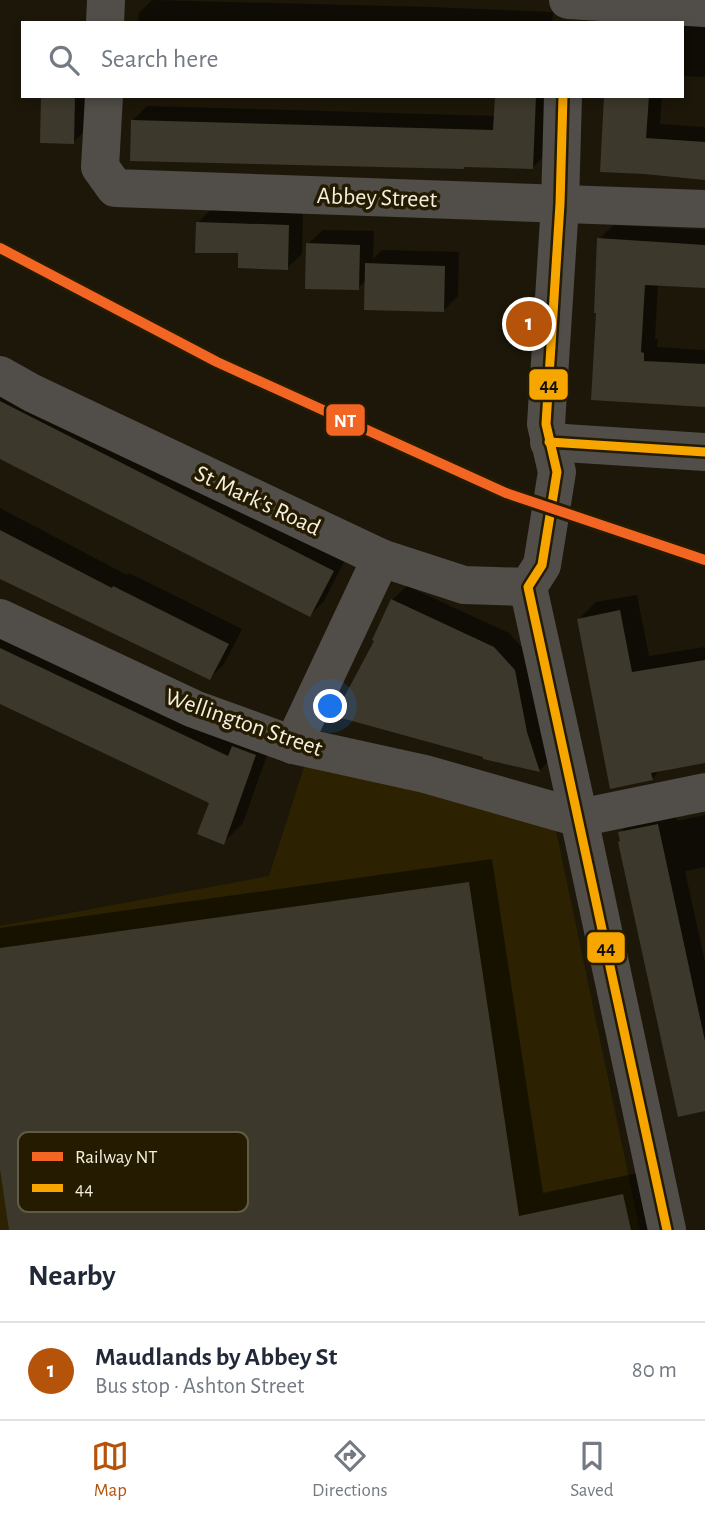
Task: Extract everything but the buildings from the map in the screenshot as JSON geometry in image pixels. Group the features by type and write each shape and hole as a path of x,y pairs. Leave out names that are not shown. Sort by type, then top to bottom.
{"street":[{"path":"105,21 106,0"},
{"path":"566,21 567,0 705,8"},
{"path":"563,98 560,204 546,424 553,457 535,576 579,818 667,1230"},
{"name":"Abbey Street","path":"103,111 100,167 115,188 705,209"},
{"name":"St Mark's Road","path":"0,375 32,393 381,558 464,585 535,576"},
{"path":"553,457 705,452"},
{"path":"293,745 381,558"},
{"name":"Wellington Street","path":"0,618 194,709 293,745 425,774 579,818"},
{"path":"579,818 705,792"}],"shaded area":[{"path":"315,733 549,797 640,1230 0,1230 0,926 269,876"}],"rail line":[{"name":"NT","path":"0,248 217,362 506,493 705,560"}],"transit line":[{"name":"44","path":"563,98 560,204 546,424 557,472 542,565 528,587 667,1230"},
{"name":"44","path":"549,442 705,452"}],"place":[{"name":"Maudlands by Abbey St","path":"529,324"}]}
